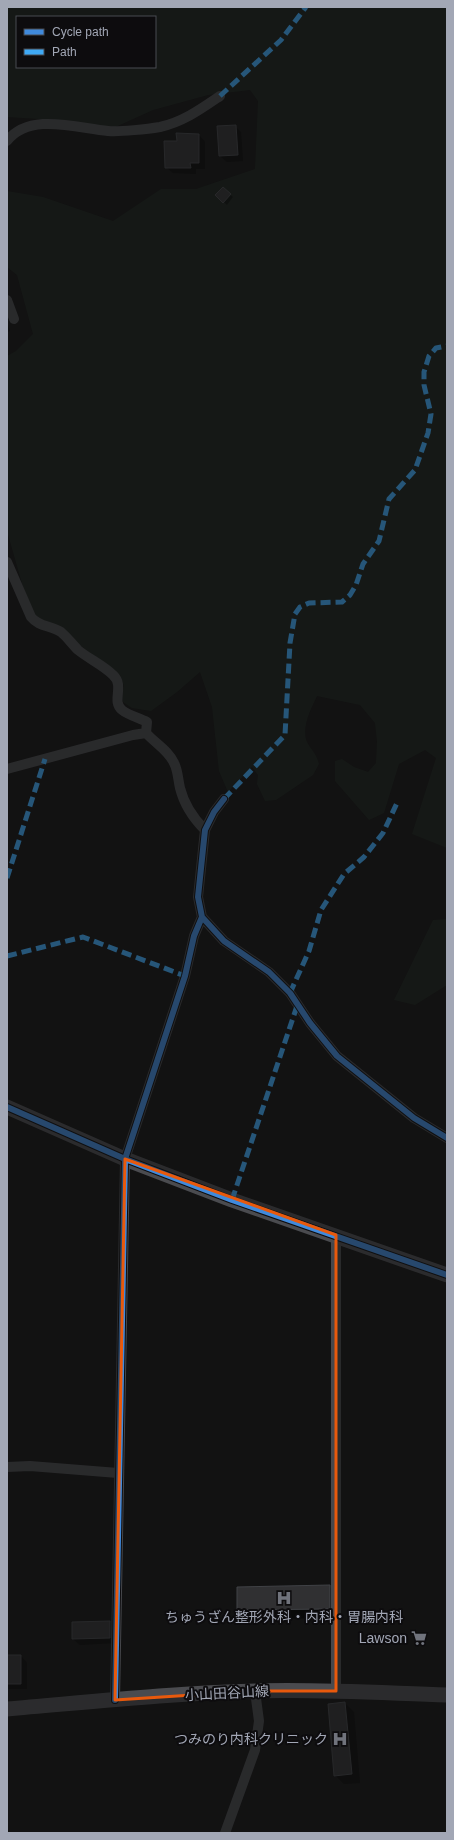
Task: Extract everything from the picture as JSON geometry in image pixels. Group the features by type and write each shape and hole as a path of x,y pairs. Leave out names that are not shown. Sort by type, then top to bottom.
{"street":[{"path":"7,141 13,134 23,128 41,124 88,128 109,132 160,127 193,115 220,96"},
{"path":"7,300 14,319"},
{"path":"7,562 31,617 36,623 54,628 62,633 79,650 118,680 118,702 121,709 147,722 146,734 175,763 180,788 186,806 197,823 205,830"},
{"path":"7,769 133,735 146,734"},
{"path":"224,799 214,812 205,830 198,897 202,917 224,941 269,972 293,996 310,1023 337,1056 414,1118 447,1138"},
{"path":"115,1700 125,1159 185,976 194,936 202,917"},
{"path":"7,1106 125,1159 232,1200 336,1235 447,1275"},
{"path":"336,1235 336,1691"},
{"path":"7,1467 30,1466 118,1473"},
{"path":"225,1833 255,1750 259,1721 255,1691"},
{"name":"小山田谷山線","path":"7,1709 255,1691 336,1691 447,1695"}],"highlighted area":[{"path":"125,1159 336,1235 336,1691 255,1691 115,1700"}],"shaded area":[{"path":"7,7 447,7 447,848 412,834 436,758 425,750 399,764 384,813 369,820 335,781 335,761 342,759 354,767 368,772 376,763 377,741 375,723 360,705 317,696 306,724 305,736 319,764 313,775 276,800 265,801 257,784 258,775 252,767 228,792 219,771 212,707 200,672 177,692 151,711 132,708 123,702 122,697 124,686 120,675 34,614 23,587 7,531 7,356 16,351 33,334 17,275 7,267 7,191 43,197 113,221 161,189 196,189 255,169 258,101 250,90 208,95 153,110 111,129 39,119 7,117"},
{"path":"447,919 447,985 415,1005 394,1000 433,920"}],"building":[{"path":"236,125 238,155 219,156 217,126"},
{"path":"176,133 199,134 199,163 190,163 191,168 165,168 164,141 177,141"},
{"path":"223,187 231,194 223,203 215,195"},
{"name":"ちゅうざん整形外科・内科・胃腸内科","path":"330,1585 330,1609 237,1610 237,1587"},
{"path":"110,1621 110,1638 72,1639 72,1622"},
{"path":"7,1655 21,1655 21,1684 7,1684"},
{"name":"つみのり内科クリニック","path":"345,1702 352,1774 334,1776 328,1704"}],"marked path":[{"path":"220,96 281,40 306,7"},
{"path":"224,799 285,735 290,643 295,614 300,607 309,603 342,602 350,595 356,585 363,564 379,541 389,499 415,470 428,433 431,414 424,385 424,372 429,356 436,348 447,346"},
{"path":"7,878 45,759"},
{"path":"290,993 309,951 321,910 344,874 364,857 383,833 397,803"},
{"path":"7,956 83,937 185,976"},
{"path":"232,1200 298,1003"}],"cycle path":[{"path":"224,799 214,812 205,830 198,897 202,917 224,941 269,972 290,993 310,1023 337,1056 414,1118 447,1138"},
{"path":"115,1700 125,1159 185,976 194,936 202,917"},
{"path":"7,1107 125,1159 232,1200 447,1275"}],"place":[{"name":"ちゅうざん整形外科・内科・胃腸内科","path":"284,1598"},
{"name":"Lawson","path":"419,1638"},
{"name":"つみのり内科クリニック","path":"340,1739"}]}
